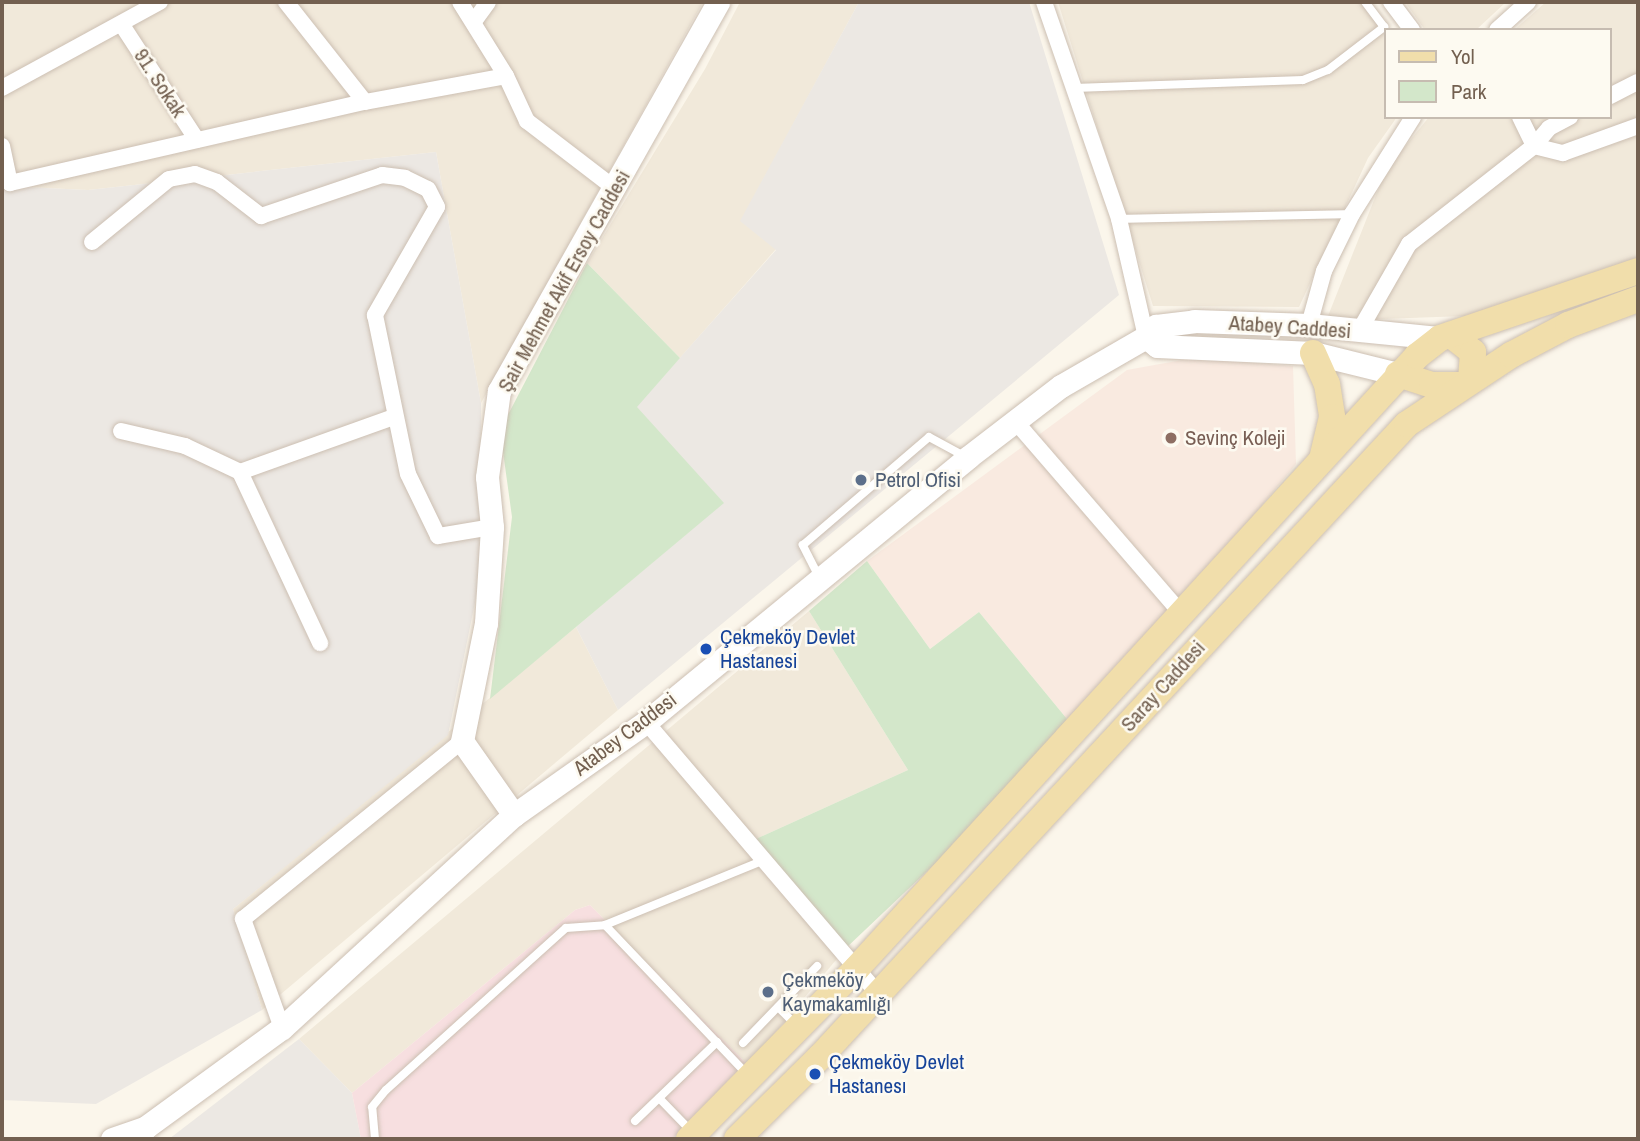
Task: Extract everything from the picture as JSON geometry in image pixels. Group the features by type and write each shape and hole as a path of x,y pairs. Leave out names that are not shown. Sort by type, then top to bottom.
{"main road":[{"name":"Şair Mehmet Akif Ersoy Caddesi","path":"462,741 486,623 492,527 487,477 499,391 613,187 637,152 719,2"},
{"path":"1432,385 1425,359 1440,340 1638,271"},
{"name":"Saray Caddesi","path":"737,1139 878,995 1340,491 1407,424 1466,381 1568,325 1638,299"},
{"name":"Atabey Caddesi","path":"112,1139 146,1127 282,1028 514,815 646,722 967,458 1061,386 1146,337 1156,326 1194,321 1309,325 1440,340"},
{"name":"Atabey Caddesi","path":"1146,337 1157,346 1313,353 1398,374"},
{"path":"1398,374 1432,385 1466,381 1473,352 1440,340"},
{"name":"Saray Caddesi","path":"692,1137 857,968 1321,462 1398,374 1440,340"},
{"path":"1313,353 1327,384 1332,416 1321,462"},
{"path":"462,741 514,815"}],"street":[{"path":"2,88 160,2"},
{"path":"286,2 365,102"},
{"path":"460,2 474,20 506,76 527,121 613,187"},
{"path":"474,20 488,2"},
{"path":"1044,2 1119,219 1146,337"},
{"path":"1391,2 1410,28"},
{"path":"1499,28 1528,2"},
{"name":"91. Sokak","path":"122,25 197,141"},
{"path":"2,146 10,183 365,102 506,76"},
{"path":"1612,95 1638,82"},
{"path":"1309,325 1324,271 1352,214 1412,119"},
{"path":"1521,119 1534,146"},
{"path":"1358,332 1409,244 1534,146 1549,128 1566,119"},
{"path":"1534,146 1563,153 1638,126"},
{"path":"92,242 169,179 195,174 216,182 261,216 382,175 405,178 428,190 437,207 374,315 408,474 438,536 492,527"},
{"path":"240,472 394,417"},
{"path":"1016,422 1182,614"},
{"path":"121,431 185,446 240,472 320,643"},
{"path":"646,722 878,995"},
{"path":"282,1028 243,919 462,741"}],"lane":[{"path":"1074,88 1303,80 1328,69 1384,27 1365,2"},
{"path":"1119,219 1352,214"},
{"path":"820,578 803,545 929,437 967,458"},
{"path":"375,1139 372,1107 386,1090 566,928 605,925 764,860"},
{"path":"605,925 750,1077"},
{"path":"743,1043 817,966"},
{"path":"778,1007 798,1027"},
{"path":"635,1121 717,1042"},
{"path":"659,1098 692,1137"}],"shaded area":[{"path":"2,2 703,2 481,403 436,152 88,190 2,186"},
{"path":"740,2 859,2 741,221 776,249 680,358 587,263 705,69"},
{"path":"859,2 1029,2 1119,295 618,710 576,627 723,503 636,407 776,250 740,221"},
{"path":"1058,2 1371,2 1390,28 1384,28 1384,119 1396,119 1368,158 1299,307 1153,306"},
{"path":"1405,2 1506,2 1478,28 1424,28"},
{"path":"1546,2 1638,2 1638,262 1493,315 1326,321 1386,170 1427,119 1612,119 1612,28 1516,28"},
{"path":"436,152 481,403 480,578 448,735 233,909 262,1010 96,1104 2,1100 2,186 88,190"},
{"path":"1193,358 1293,366 1296,464 1076,730 979,612 930,649 867,561 1127,370"},
{"path":"809,611 908,770 745,844 846,948 748,1065 590,905 575,910 352,1093 299,1039"},
{"path":"576,627 618,710 262,1010 233,909"},
{"path":"590,905 748,1065 672,1139 361,1139 352,1093 575,910"},
{"path":"299,1039 352,1093 361,1139 169,1139"}],"green space":[{"path":"587,263 680,358 637,407 724,503 490,699 512,517 500,430"},
{"path":"867,561 930,649 979,612 1076,730 846,948 745,844 908,770 809,611"}],"place":[{"name":"Sevinç Koleji","path":"1171,438"},
{"name":"Petrol Ofisi","path":"861,480"},
{"name":"Çekmeköy Devlet Hastanesi","path":"706,649"},
{"name":"Çekmeköy Kaymakamlığı","path":"768,992"},
{"name":"Çekmeköy Devlet Hastanesı","path":"815,1074"}]}
